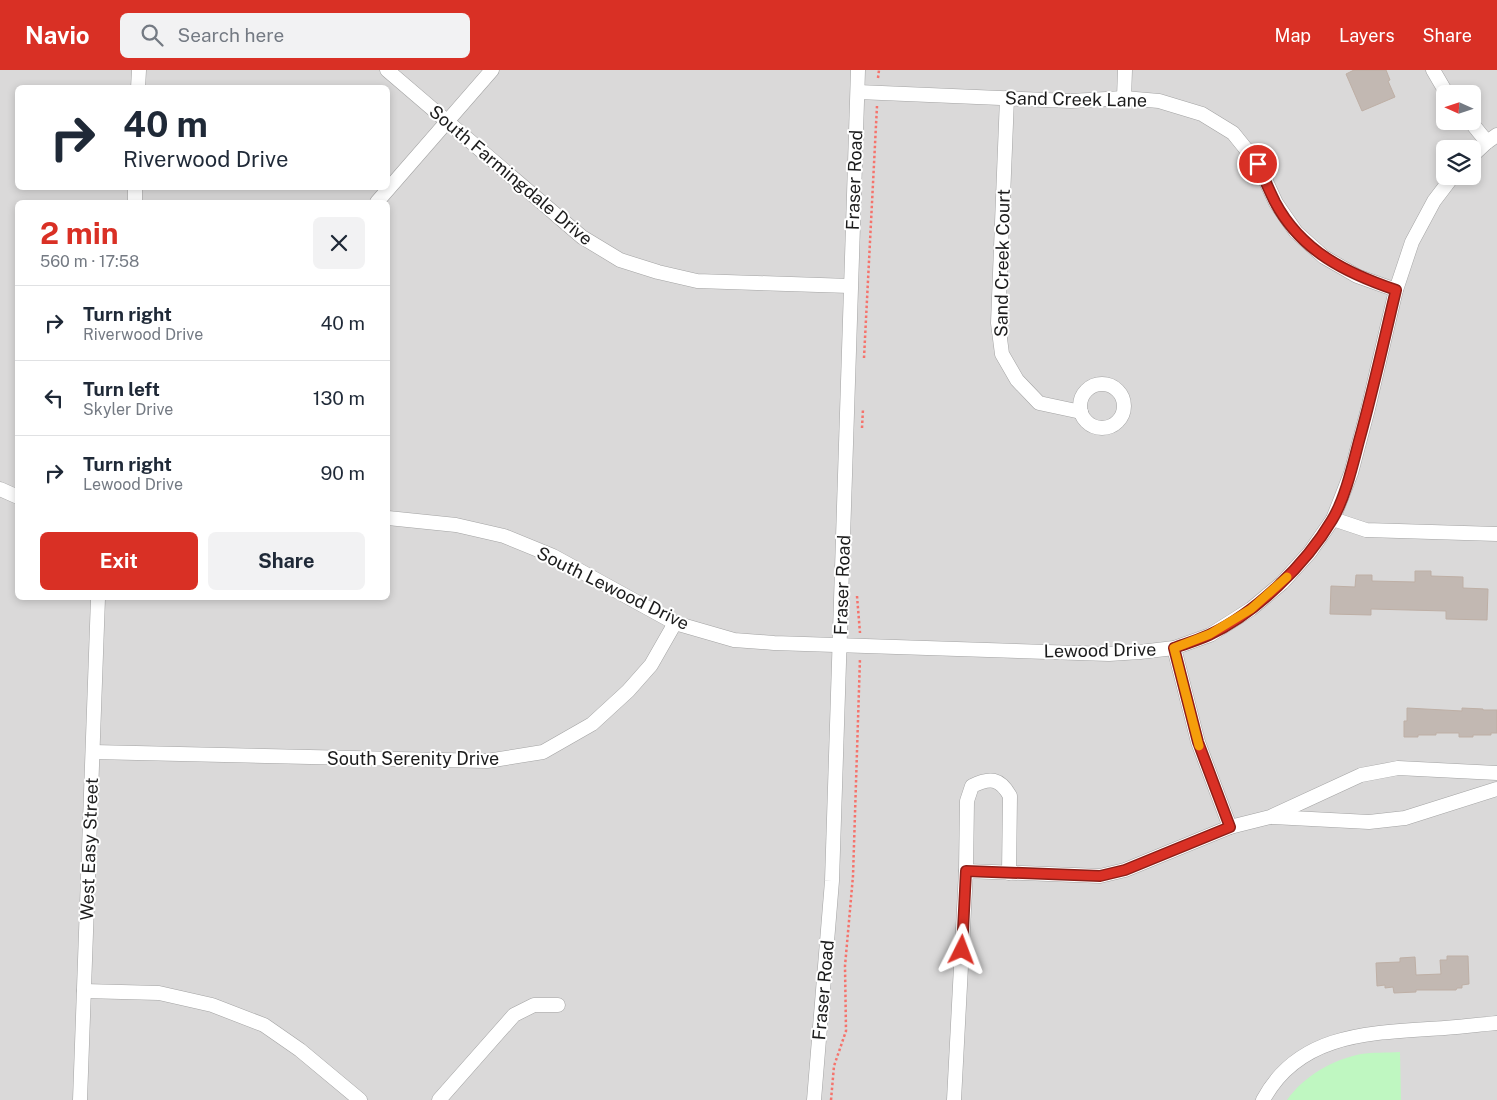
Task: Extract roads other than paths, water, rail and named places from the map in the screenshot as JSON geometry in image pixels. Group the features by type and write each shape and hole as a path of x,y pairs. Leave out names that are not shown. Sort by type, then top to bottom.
{"street":[{"path":"138,85 139,70"},
{"name":"South Farmingdale Drive","path":"387,70 582,238 620,260 658,272 697,281 850,286"},
{"path":"390,187 492,70"},
{"name":"Fraser Road","path":"814,1100 832,881 858,70"},
{"path":"1124,98 1125,70"},
{"path":"1433,70 1442,85"},
{"name":"Sand Creek Lane","path":"858,92 1071,102 1124,98 1159,101 1202,114 1233,133 1258,164 1276,203 1296,232 1324,257 1356,276 1396,290"},
{"name":"Sand Creek Court","path":"1007,98 998,323 1002,354 1017,380 1039,403 1081,412"},
{"path":"1481,130 1492,138 1481,148"},
{"name":"Lewood Drive","path":"840,645 1109,654 1140,652 1174,648 1210,634 1251,609 1288,576 1310,552 1333,519 1351,473 1396,290 1412,242 1434,201 1446,185"},
{"path":"379,200 387,190"},
{"path":"0,489 15,496"},
{"name":"South Lewood Drive","path":"390,518 456,525 504,536 553,556 675,623 734,640 840,645"},
{"path":"1333,519 1366,530 1497,534"},
{"name":"West Easy Street","path":"80,1100 98,600"},
{"name":"South Serenity Drive","path":"93,752 487,761 543,752 592,724 628,692 651,665 675,623"},
{"path":"1174,648 1198,742 1230,827"},
{"path":"966,871 1100,876 1125,870 1230,827 1270,817 1361,776 1398,768 1497,773"},
{"path":"954,1100 966,871 967,801 972,786 983,780 996,781 1005,786 1010,796 1009,872"},
{"path":"1270,817 1370,822 1405,818 1497,789"},
{"path":"84,991 159,993 212,1005 264,1025 300,1050 360,1100"},
{"path":"439,1100 514,1015 534,1005 558,1005"},
{"path":"1263,1100 1279,1077 1295,1062 1319,1047 1338,1040 1361,1034 1497,1023"}]}
